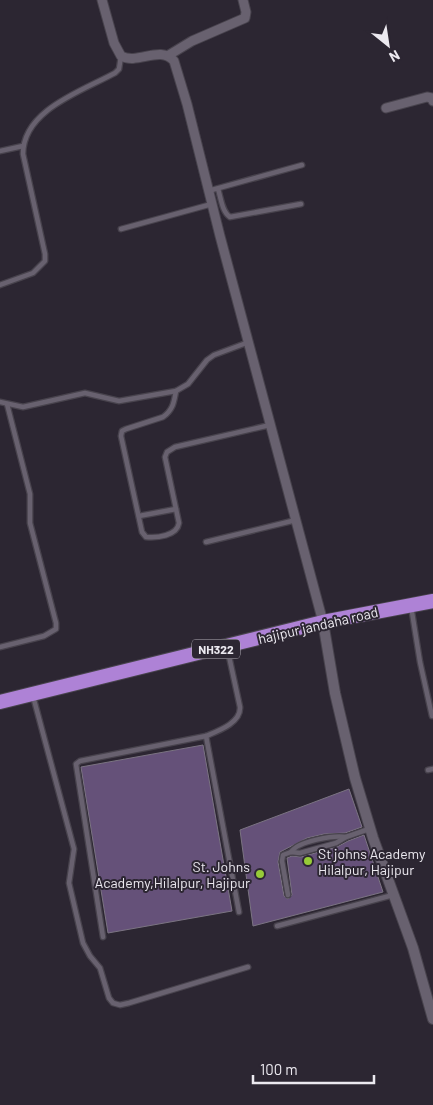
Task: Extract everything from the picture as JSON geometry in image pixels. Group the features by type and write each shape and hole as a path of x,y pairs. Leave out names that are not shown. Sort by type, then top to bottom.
{"highway":[{"name":"hajipur jandaha road","path":"0,702 323,622 433,601"}],"street":[{"path":"102,0 114,43 120,56 130,59 163,54 169,55 174,61 213,190 212,204 323,622 340,719 355,778 393,895 414,948 433,1019"},
{"path":"169,55 192,41 245,18 246,12 243,0"},
{"path":"386,108 427,97 432,98 433,101"}],"lane":[{"path":"0,285 33,273 45,261 23,154 23,146 29,128 42,114 61,101 115,73 120,65 120,56"},
{"path":"0,151 23,146"},
{"path":"301,204 230,217 213,190 302,165"},
{"path":"121,229 212,204"},
{"path":"0,402 23,406 84,393 119,401 176,391 188,384 207,360 214,355 249,342"},
{"path":"176,391 172,410 168,414 126,428 122,431 121,436 144,535 150,538 175,532 178,529 179,523 166,457 167,452 175,447 270,425"},
{"path":"0,647 51,633 56,629 30,523 30,494 7,404"},
{"path":"139,516 176,509"},
{"path":"206,542 297,520"},
{"path":"411,605 420,662 432,716"},
{"path":"104,937 76,764 80,761 206,736 231,723 240,713 227,646"},
{"path":"32,695 74,849 69,883 83,943 100,968 112,1003 120,1005 129,1003 248,967"},
{"path":"206,736 239,912"},
{"path":"291,852 296,853 336,844 346,837 370,828"},
{"path":"288,895 282,858 285,854 298,846 338,835 346,837"},
{"path":"277,926 393,895"}],"building":[{"path":"203,745 232,911 108,933 81,767"},
{"name":"St johns Academy Hilalpur, Hajipur","path":"349,789 362,827 345,833 324,834 307,838 280,852 278,862 284,896 288,899 292,895 287,858 292,856 301,857 337,847 364,835 383,892 253,926 240,830"}],"place":[{"name":"St johns Academy Hilalpur, Hajipur","path":"308,861"},
{"name":"St. Johns Academy,Hilalpur, Hajipur","path":"260,874"}]}
